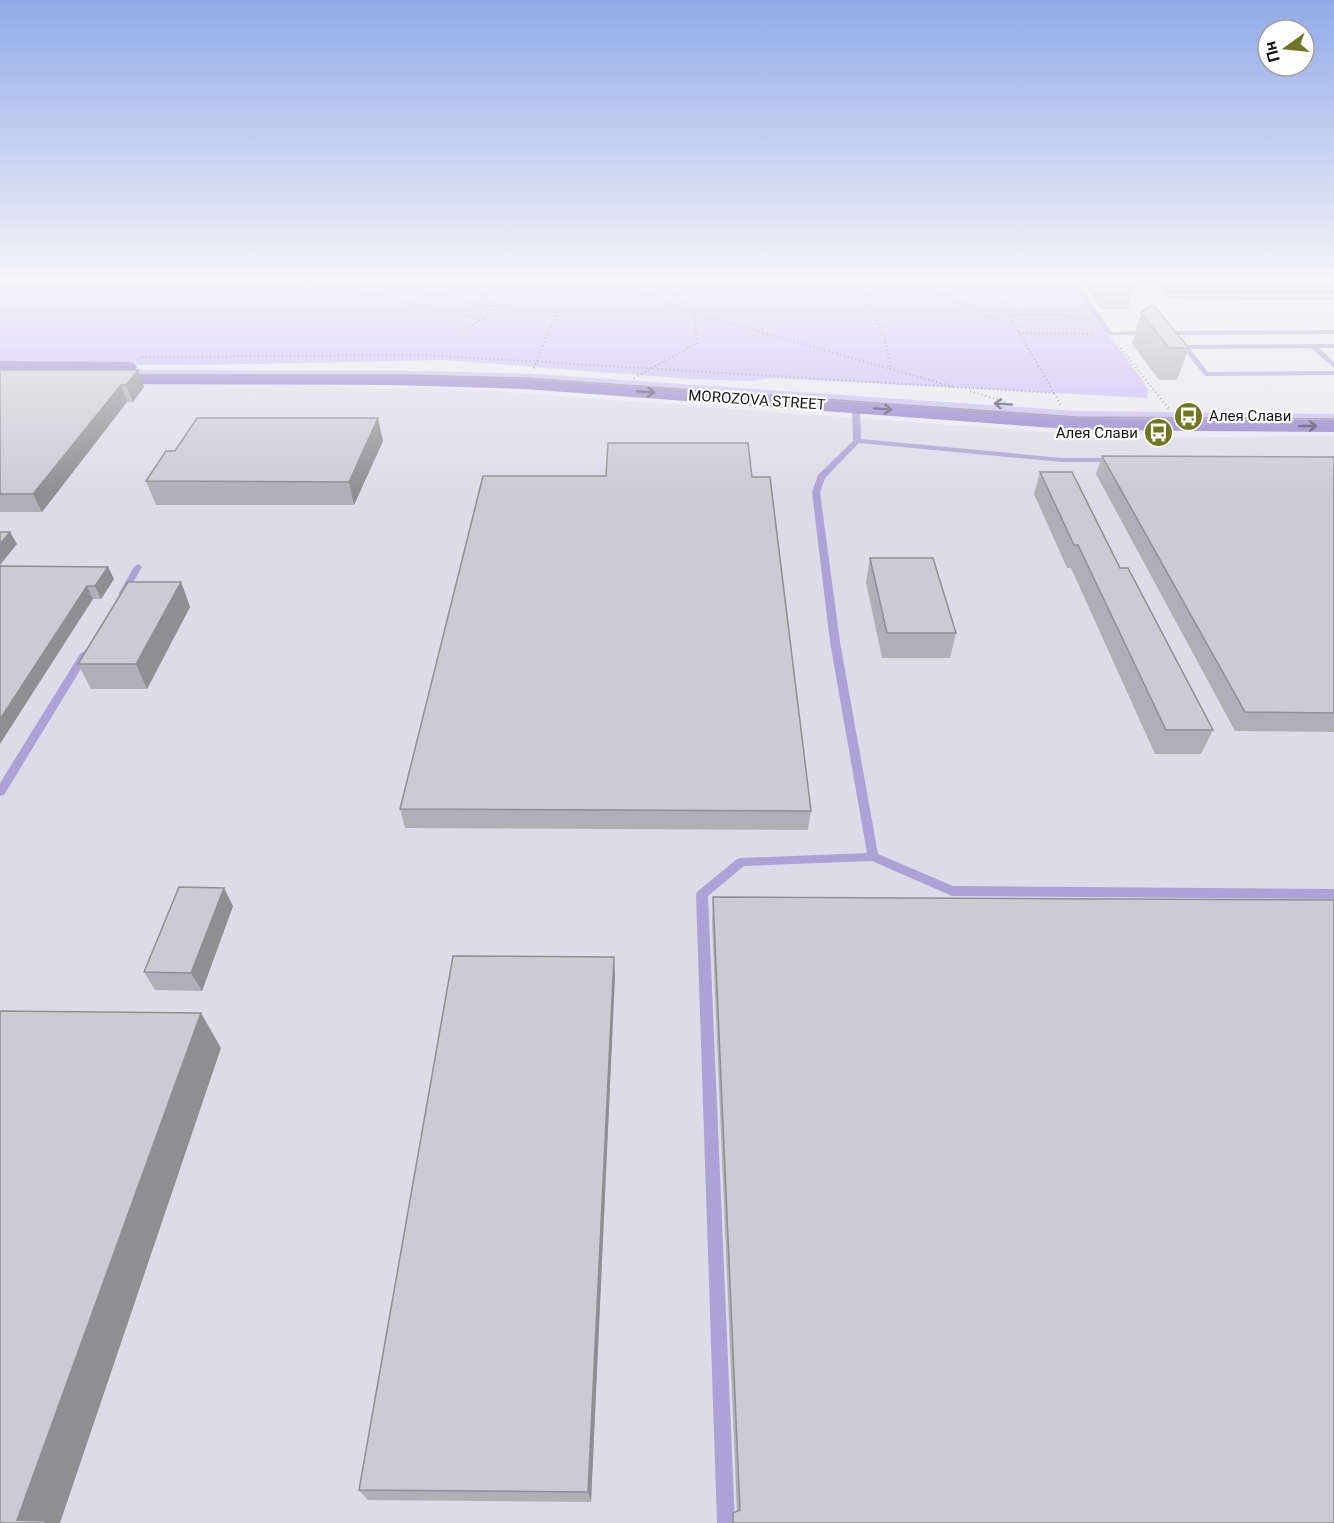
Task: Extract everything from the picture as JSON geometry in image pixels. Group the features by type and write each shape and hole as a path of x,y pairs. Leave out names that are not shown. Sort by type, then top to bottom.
{"main road":[{"name":"MOROZOVA STREET","path":"0,366 535,366 633,378 1019,405 1058,400 1172,412 1334,412"},
{"name":"MOROZOVA STREET","path":"0,380 391,380 524,384 1137,426 1334,426"}],"lane":[{"path":"1187,350 1206,374 1334,374"},
{"path":"1317,350 1334,366"},
{"path":"855,407 857,441 821,477 816,492 835,642 873,857"},
{"path":"857,441 1062,460 1121,460"},
{"path":"114,606 138,567"},
{"path":"0,792 90,646"},
{"path":"726,1523 702,894 741,862 873,857 952,891 1334,894"}],"path":[{"path":"535,366 541,350"},
{"path":"633,378 684,350"},
{"path":"824,350 1019,405"},
{"path":"887,350 891,369"},
{"path":"1029,350 1058,400"},
{"path":"1123,350 1172,412"},
{"path":"141,357 426,355 535,366 651,368 858,380 1058,400"}],"shaded area":[{"path":"0,350 1120,350 1148,390 1147,398 773,378 751,381 691,379 444,360 199,365 0,364"},
{"path":"0,369 432,371 535,374 1078,411 1334,414 1334,423 1133,423 531,382 0,377"},
{"path":"0,383 148,383 464,389 1128,438 1334,436 1334,1523 0,1523"}],"building":[{"path":"0,370 138,370 126,385 121,385 33,494 0,494"},
{"path":"197,418 378,418 349,482 146,481 166,451 175,451"},
{"path":"608,443 748,443 752,477 770,477 811,811 400,809 483,476 606,476"},
{"path":"1102,456 1334,457 1334,713 1245,712"},
{"path":"1040,472 1072,472 1120,568 1128,568 1213,730 1166,730 1078,545 1074,545"},
{"path":"0,532 10,532 0,544"},
{"path":"870,558 933,558 956,633 887,633"},
{"path":"0,566 108,567 95,586 87,586 0,719"},
{"path":"128,582 181,582 136,664 78,664"},
{"path":"179,887 224,888 191,973 144,972"},
{"path":"713,897 1334,900 1334,1523 733,1523 733,1513 740,1510"},
{"path":"453,956 614,957 588,1492 359,1490"},
{"path":"0,1011 201,1013 17,1520 46,1521 45,1523 0,1523"}],"tram line":[{"path":"123,375 401,375 524,378 1076,417 1334,419"}],"place":[{"name":"Алея Слави","path":"1188,416"},
{"name":"Aлея Слави","path":"1159,433"}]}
